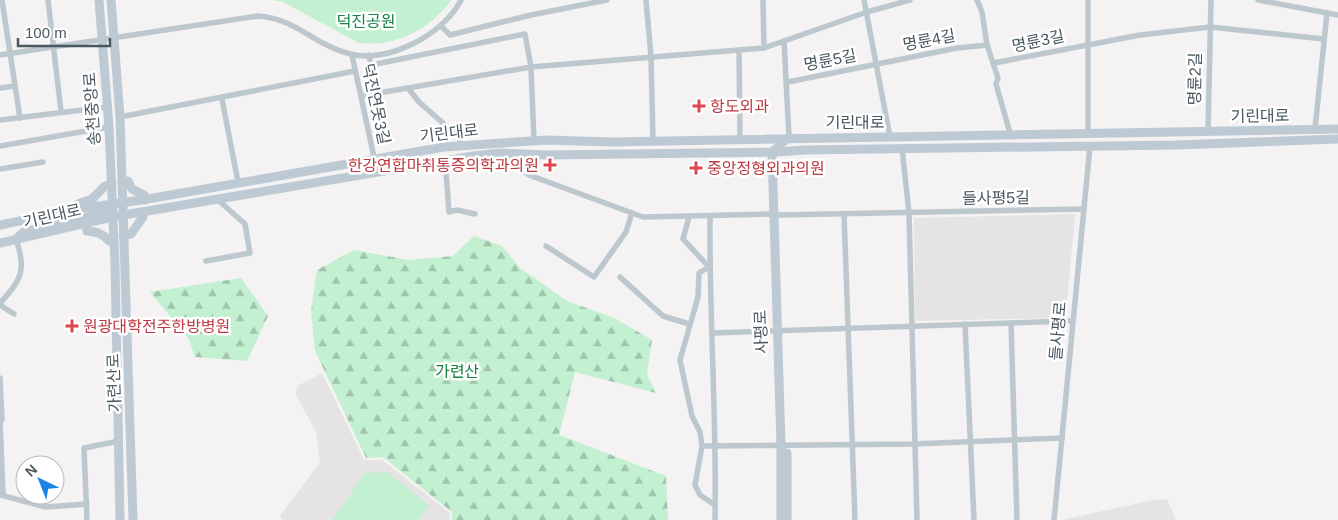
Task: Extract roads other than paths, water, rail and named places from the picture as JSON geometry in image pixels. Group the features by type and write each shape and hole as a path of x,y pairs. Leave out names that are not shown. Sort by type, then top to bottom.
{"street":[{"path":"2,0 20,118"},
{"path":"48,0 52,48 62,112"},
{"name":"송천중앙로","path":"99,0 112,184 117,209"},
{"name":"송천중앙로","path":"112,0 120,117 122,183 117,209"},
{"path":"0,55 103,41 258,16 274,17 352,55 370,55 392,51 418,42 442,26 461,0"},
{"path":"450,35 531,15 607,0"},
{"path":"646,0 651,57 653,140"},
{"path":"763,0 764,48"},
{"name":"명륜5길","path":"864,0 890,137"},
{"name":"명륜5길","path":"361,96 531,67 764,48 866,12 910,0"},
{"path":"977,0 985,21 983,26 987,45 998,78 996,84 1010,134"},
{"name":"명륜3길","path":"1088,0 1088,134"},
{"name":"명륜2길","path":"1208,132 1211,0"},
{"path":"1258,0 1338,15"},
{"path":"1295,7 1297,0"},
{"path":"1315,129 1327,13"},
{"path":"442,26 450,35 449,48"},
{"name":"명륜2길","path":"1140,36 1210,27 1324,39"},
{"path":"370,55 371,65 526,34 531,67 534,141"},
{"name":"명륜3길","path":"994,63 1088,44 1140,36"},
{"path":"779,145 788,82 784,41"},
{"name":"명륜4길","path":"877,64 957,48 987,45"},
{"path":"739,50 740,138"},
{"name":"덕진연못3길","path":"352,55 373,147 373,160"},
{"name":"명륜5길","path":"788,82 877,64"},
{"path":"120,117 222,99 355,71"},
{"path":"0,88 15,86"},
{"path":"408,88 419,102 459,137 461,145"},
{"path":"222,99 238,182"},
{"path":"0,120 107,107"},
{"path":"0,146 109,127"},
{"name":"기린대로","path":"0,225 77,209 117,209 143,212 377,171 500,153 529,154 779,145 890,137 1338,129"},
{"path":"14,314 0,304 16,286 21,273 16,239 24,232 117,209 113,141 109,137"},
{"name":"기린대로","path":"0,243 86,224 117,209 145,200 238,182 461,145 534,141 740,138 779,145 902,148 1090,146 1338,139"},
{"name":"사평로","path":"779,145 776,215 787,520"},
{"name":"들사평로","path":"1054,520 1090,146"},
{"name":"기린대로","path":"902,148 909,213"},
{"name":"들사평5길","path":"500,153 534,177 642,217 1084,209"},
{"path":"529,154 534,177"},
{"path":"373,160 377,171"},
{"path":"445,160 449,212 457,210 475,214"},
{"path":"0,170 42,162"},
{"path":"122,183 128,182 132,189 144,195 145,200"},
{"path":"77,209 78,204 92,199 105,186 112,184"},
{"path":"206,261 250,253 245,224 217,199"},
{"name":"가련산로","path":"117,209 123,235 133,520"},
{"name":"가련산로","path":"117,209 114,241 120,520"},
{"path":"123,235 131,234 143,217 143,212"},
{"path":"546,246 594,277 626,232 632,213"},
{"path":"909,213 913,444 917,520"},
{"path":"844,214 850,328 855,520"},
{"path":"689,216 683,239 709,266"},
{"path":"710,216 709,266 717,448 715,520"},
{"path":"86,224 87,231 97,232 104,235 109,241 114,241"},
{"path":"709,266 699,273 698,297 680,360 692,416 700,432 702,446 696,485 700,495 716,505"},
{"path":"620,277 663,316 689,324"},
{"path":"713,333 1072,321"},
{"path":"1011,323 1017,520"},
{"path":"965,324 974,520"},
{"path":"0,378 2,495 46,507 87,504"},
{"path":"702,446 717,448 784,445 913,444 1062,438"},
{"path":"87,520 84,448 119,441"},
{"name":"사평로","path":"781,520 784,445"}],"place":[{"name":"항도외과","path":"699,106"},
{"name":"한강연합마취통증의학과의원","path":"550,165"},
{"name":"중앙정형외과의원","path":"696,168"},
{"name":"원광대학전주한방병원","path":"72,326"}],"park label":[{"name":"덕진공원","path":"366,21"},
{"name":"가련산","path":"457,371"}]}
